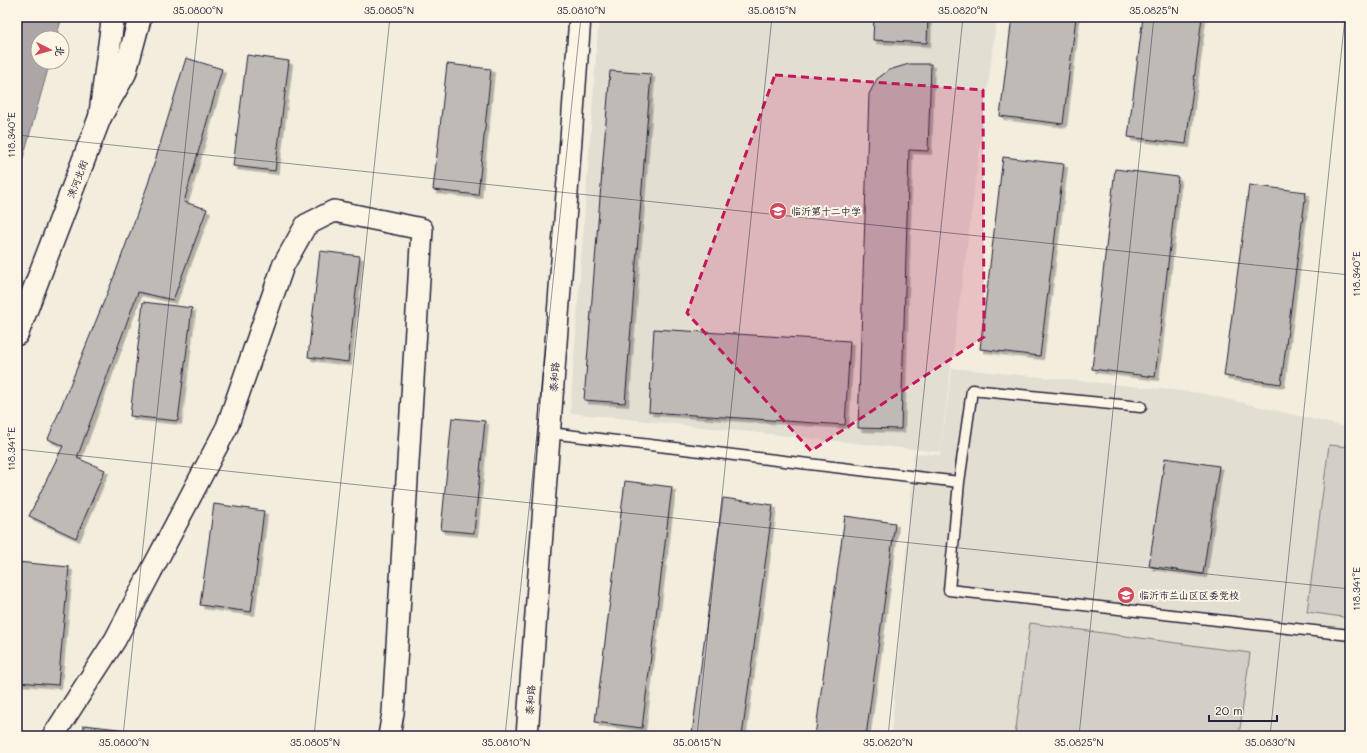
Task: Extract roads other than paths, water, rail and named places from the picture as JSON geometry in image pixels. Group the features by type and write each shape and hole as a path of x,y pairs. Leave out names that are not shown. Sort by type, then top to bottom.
{"main road":[{"name":"涑河北街","path":"17,334 100,117 113,17"},
{"path":"100,117 126,73 140,17"}],"street":[{"name":"泰和路","path":"527,736 580,17"},
{"path":"53,736 115,640 227,427 283,266 306,225 334,211 422,229 393,713 389,736"}],"lane":[{"path":"1141,407 972,390 959,482 949,590 1350,635"},
{"path":"550,433 959,482"}],"place":[{"name":"临沂第十二中学","path":"778,211"},
{"name":"临沂市兰山区区委党校","path":"1126,595"}]}
